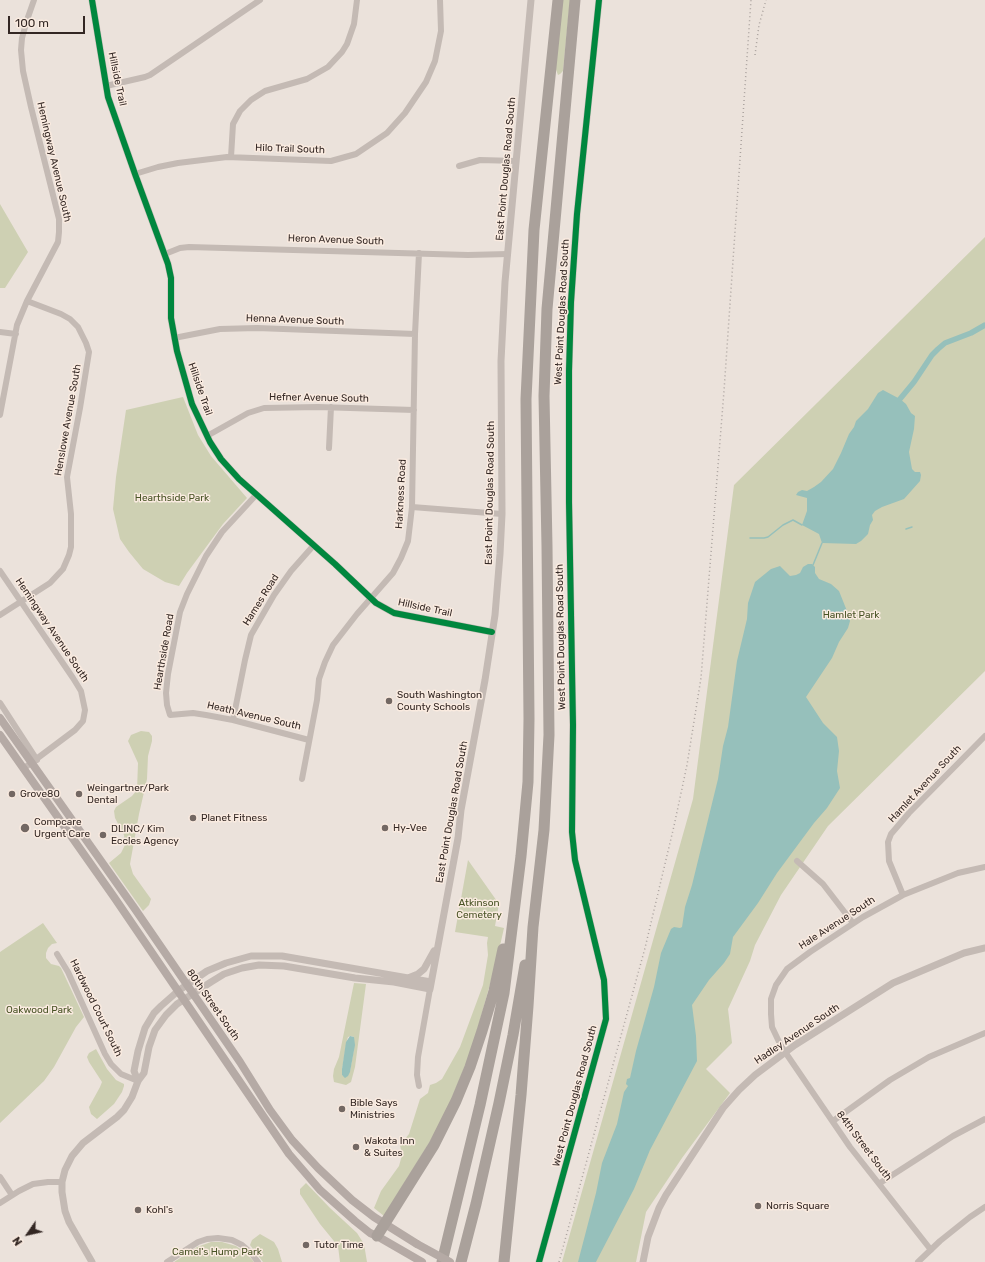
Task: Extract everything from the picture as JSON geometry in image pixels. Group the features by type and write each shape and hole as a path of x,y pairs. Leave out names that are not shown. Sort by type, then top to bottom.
{"highway":[{"path":"442,1262 480,1104 504,993 521,856 528,782 527,391 534,230 558,0"},
{"path":"504,1262 524,1058 533,927 544,830 549,735 544,396 547,309 575,0"},
{"path":"377,1236 438,1138 456,1101 471,1063 494,991 521,856"},
{"path":"461,1262 499,1103 533,927"}],"main road":[{"name":"80th Street South","path":"0,718 34,762 237,1058 270,1110 298,1147 338,1188 369,1213 417,1244 450,1262"},
{"name":"80th Street South","path":"0,735 110,892 279,1140 302,1169 341,1210 370,1233 422,1262"}],"street":[{"name":"Hemingway Avenue South","path":"0,415 18,325 27,301 58,242 59,232 59,219 31,107 21,50 22,38 34,0"},
{"name":"Hillside Trail","path":"92,0 106,86 111,106 134,174 164,254 171,278 170,306 174,338 192,404 207,436 221,459 256,495 314,545 371,599 383,607 394,613 492,632"},
{"path":"106,86 150,75 260,0"},
{"path":"231,158 233,124 240,111 251,100 265,91 307,79 328,67 348,44 354,24 357,0"},
{"name":"Hilo Trail South","path":"134,174 178,163 231,158 331,161 356,154 387,133 405,114 426,82 435,61 441,30 440,0"},
{"name":"East Point Douglas Road South","path":"419,1086 417,1075 418,1057 492,632 500,554 502,514 501,361 505,282 532,0"},
{"name":"West Point Douglas Road South","path":"539,1262 606,1019 604,980 575,860 572,832 569,502 569,374 571,302 577,214 599,0"},
{"path":"459,166 480,160 516,162"},
{"name":"Heron Avenue South","path":"164,254 190,246 468,255 508,254"},
{"name":"Harkness Road","path":"302,779 317,700 319,679 325,662 333,645 393,573 408,541 412,507 415,334 419,253"},
{"name":"Henslowe Avenue South","path":"0,615 35,593 56,577 63,569 71,547 71,514 67,477 89,352 78,327 70,319 27,301"},
{"name":"Henna Avenue South","path":"174,338 220,328 415,334"},
{"path":"0,332 16,334"},
{"path":"329,448 331,407"},
{"name":"Hefner Avenue South","path":"207,436 248,413 264,408 331,407 414,410"},
{"name":"Hearthside Road","path":"170,715 166,693 168,674 180,612 187,594 206,556 222,532 256,495"},
{"path":"412,507 502,514"},
{"name":"Hames Road","path":"233,720 251,635 274,595 291,571 314,545"},
{"name":"Hemingway Avenue South","path":"0,571 74,678 81,691 85,710 83,721 75,730 23,769"},
{"name":"80th Street South","path":"0,703 34,762"},
{"name":"Heath Avenue South","path":"170,715 193,713 233,720 310,740"},
{"name":"Hamlet Avenue South","path":"903,895 889,861 888,842 891,834 909,813 985,736"},
{"path":"797,861 823,884 853,923"},
{"name":"Hale Avenue South","path":"786,1052 774,1033 771,1021 772,999 776,985 787,969 853,923 903,895 958,873 985,867"},
{"path":"408,978 420,973 426,968 439,940"},
{"name":"Hadley Avenue South","path":"643,1262 648,1237 659,1208 674,1181 723,1108 754,1075 786,1052 893,983 964,953 985,948"},
{"name":"Hardwood Court South","path":"57,954 68,972 105,1054 111,1064 121,1074 138,1080"},
{"path":"138,1080 134,1071 145,1028 161,1006 178,991 207,971 226,963 244,958 265,955 291,957 408,978 430,986"},
{"path":"92,1262 66,1215 63,1202 62,1182 68,1163 76,1150 86,1139 122,1112 132,1097 138,1080 144,1073 149,1047 158,1026 166,1015 184,1000 211,982 230,972 248,967 270,965 292,967 356,978 430,986"},
{"path":"833,1121 890,1080 929,1057 985,1033"},
{"name":"84th Street South","path":"786,1052 850,1147 931,1250"},
{"path":"880,1184 953,1136 985,1119"},
{"path":"0,1177 12,1195"},
{"path":"0,1203 27,1187 48,1182 62,1182"},
{"path":"918,1262 970,1217 985,1207"},
{"path":"167,1262 198,1242 218,1238 232,1240 242,1245 250,1251 258,1262"}],"green space":[{"path":"560,0 570,0 563,71 558,75 554,64"},
{"path":"0,204 28,252 5,288 0,288"},
{"name":"Hamlet Park","path":"985,237 985,671 828,826 781,895 755,945 750,961 728,1009 732,1043 706,1069 730,1093 682,1158 646,1212 636,1262 562,1262 693,799 734,485"},
{"name":"Hearthside Park","path":"183,397 198,435 211,456 247,498 223,524 179,586 165,582 143,569 120,539 113,509 126,410"},
{"path":"141,731 149,732 152,736 152,741 148,756 147,779 130,864 133,874 151,899 149,905 143,911 109,863 121,853 125,845 124,835 115,818 114,811 116,807 132,796 137,790 138,763 128,741 131,735"},
{"name":"Atkinson Cemetery","path":"468,860 499,904 495,926 504,928 497,959 472,1049 442,1122 384,1216 374,1208 381,1191 399,1166 402,1155 400,1145 409,1134 420,1099 428,1093 430,1085 442,1079 460,1047 483,985 488,955 488,937 455,932"},
{"name":"Oakwood Park","path":"43,923 57,943 52,944 48,948 46,958 51,964 61,968 84,1017 76,1027 54,1067 44,1081 0,1123 0,952"},
{"path":"354,983 366,984 355,1067 351,1082 346,1085 334,1082 334,1069 339,1057","holes":["348,1037 354,1037 354,1049 350,1071 346,1077 342,1075 342,1070 347,1040"]},
{"path":"96,1049 107,1069 116,1080 124,1084 122,1092 114,1104 97,1119 91,1114 89,1107 102,1082 87,1057 89,1053"},
{"path":"306,1183 357,1233 364,1244 367,1262 340,1262 338,1246 320,1224 300,1194 300,1189"},
{"path":"260,1234 274,1242 282,1262 263,1262 250,1245 252,1240"},
{"name":"Camel's Hump Park","path":"211,1242 222,1242 236,1246 246,1253 254,1262 174,1262 197,1247"}],"water":[{"path":"883,390 900,399 915,416 909,452 912,469 915,472 920,472 920,481 904,499 875,511 872,515 873,520 868,534 861,541 856,544 822,543 819,534 802,525 807,511 807,498 796,495 802,490 807,491 814,487 833,469 856,421 868,409 878,393"},
{"path":"808,564 812,564 815,567 815,573 819,579 831,584 839,591 850,621 848,628 839,642 832,658 806,697 823,723 837,737 839,751 837,771 840,788 827,808 777,873 758,903 733,937 730,954 709,980 692,1005 696,1036 697,1061 650,1150 634,1189 596,1262 578,1262 596,1193 602,1163 617,1124 624,1092 628,1086 626,1084 627,1079 630,1078 654,987 661,953 671,929 674,927 682,927 685,907 692,885 718,779 723,746 728,727 737,661 747,619 748,603 755,582 771,569 780,566 790,576 800,573 803,567"},
{"path":"350,1036 354,1037 355,1045 350,1072 345,1078 342,1075 342,1069 346,1042"}],"waterway":[{"path":"900,399 938,349 945,343 971,333 985,325"},
{"path":"750,538 768,537 783,525 793,520 802,525"},
{"path":"906,529 912,527"},
{"path":"813,565 822,543"}],"railway":[{"path":"559,1262 645,948 687,765 701,678 724,391 751,0"},
{"path":"755,55 759,25 766,0"}],"cycle path":[{"path":"92,0 108,97 168,264 171,278 171,318 177,351 192,404 210,442 221,459 239,479 335,564 376,603 394,613 492,632"},
{"path":"539,1262 606,1019 604,980 575,860 572,832 573,725 569,502 569,371 571,302 577,214 599,0"}],"place":[{"name":"South Washington County Schools","path":"389,701"},
{"name":"Grove80","path":"12,794"},
{"name":"Weingartner/Park Dental","path":"79,794"},
{"name":"Planet Fitness","path":"193,818"},
{"name":"Compcare Urgent Care","path":"25,828"},
{"name":"Hy-Vee","path":"385,828"},
{"name":"DLINC/ Kim Eccles Agency","path":"103,835"},
{"name":"Bible Says Ministries","path":"342,1109"},
{"name":"Wakota Inn & Suites","path":"356,1147"},
{"name":"Norris Square","path":"758,1206"},
{"name":"Kohl's","path":"138,1210"},
{"name":"Tutor Time","path":"306,1245"}]}
